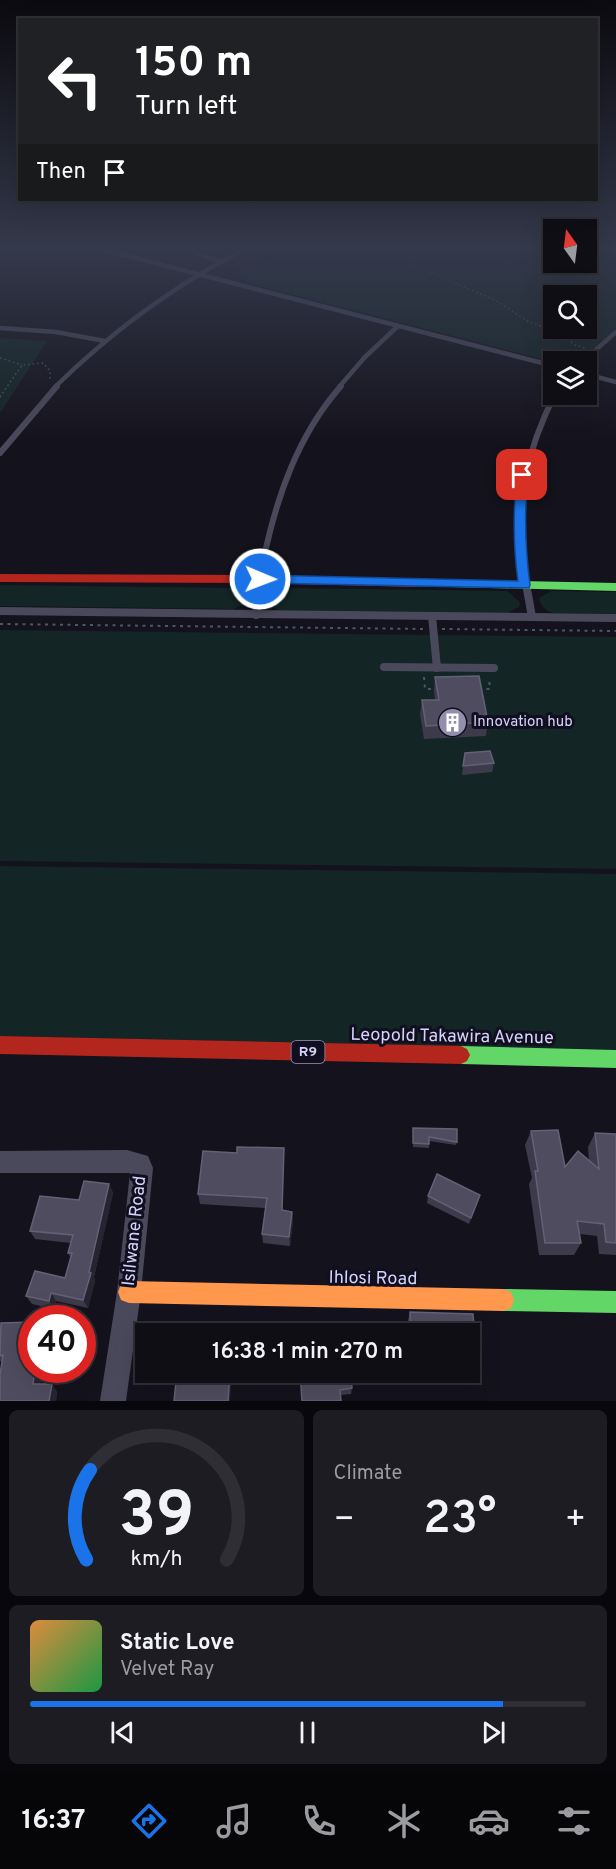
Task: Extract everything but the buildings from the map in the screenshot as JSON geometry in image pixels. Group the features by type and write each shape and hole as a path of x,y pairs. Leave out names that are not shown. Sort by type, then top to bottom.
{"main road":[{"path":"0,578 260,579 616,587"},
{"name":"Leopold Takawira Avenue","path":"0,1045 616,1059"},
{"name":"Ihlosi Road","path":"129,1292 616,1302"}],"street":[{"path":"0,611 256,615 433,623 532,617 616,618"},
{"name":"Isilwane Road","path":"0,1162 127,1161 140,1164 143,1173 113,1401"}],"lane":[{"path":"0,453 41,402 105,341 142,312"},
{"path":"346,312 543,363"},
{"path":"256,615 271,521 288,471 310,427 336,388 365,355 398,326"},
{"path":"0,328 56,332 105,341"},
{"path":"594,351 616,332"},
{"path":"597,377 616,382"},
{"path":"532,617 524,585 519,544 519,508 522,475 530,445 549,405"},
{"path":"433,623 437,668"},
{"path":"384,667 490,668"}],"path":[{"path":"514,312 529,322 558,332 575,345 594,351"},
{"path":"0,358 22,365 43,363 50,371 50,381"},
{"path":"0,397 22,365"},
{"path":"0,624 433,623 616,631"},
{"path":"423,668 425,689 443,689"},
{"path":"478,689 490,689 490,668"}],"shaded area":[{"path":"361,312 543,312 543,339 597,339 597,312 616,312 616,329 590,351 543,351 543,359"},
{"path":"0,338 47,341 0,413"},
{"path":"0,585 240,588 247,593 249,598 247,603 233,609 0,606"},
{"path":"284,588 507,591 520,602 519,607 507,613 279,610 272,605 270,596"},
{"path":"551,591 616,592 616,614 553,613 544,608 539,598"},
{"path":"0,630 616,637 616,869 0,861"},
{"path":"0,866 616,874 616,1050 0,1036"}],"traffic: fast":[{"path":"416,583 616,587"},
{"path":"461,1055 616,1059"},
{"path":"503,1300 616,1302"}],"traffic: slow":[{"path":"129,1292 503,1300"}],"traffic: jam":[{"path":"0,578 260,579 416,583"},
{"path":"0,1045 461,1055"}],"place":[{"name":"Innovation hub","path":"452,722"}],"route":[{"path":"260,579 524,585 519,544 522,475"}]}
